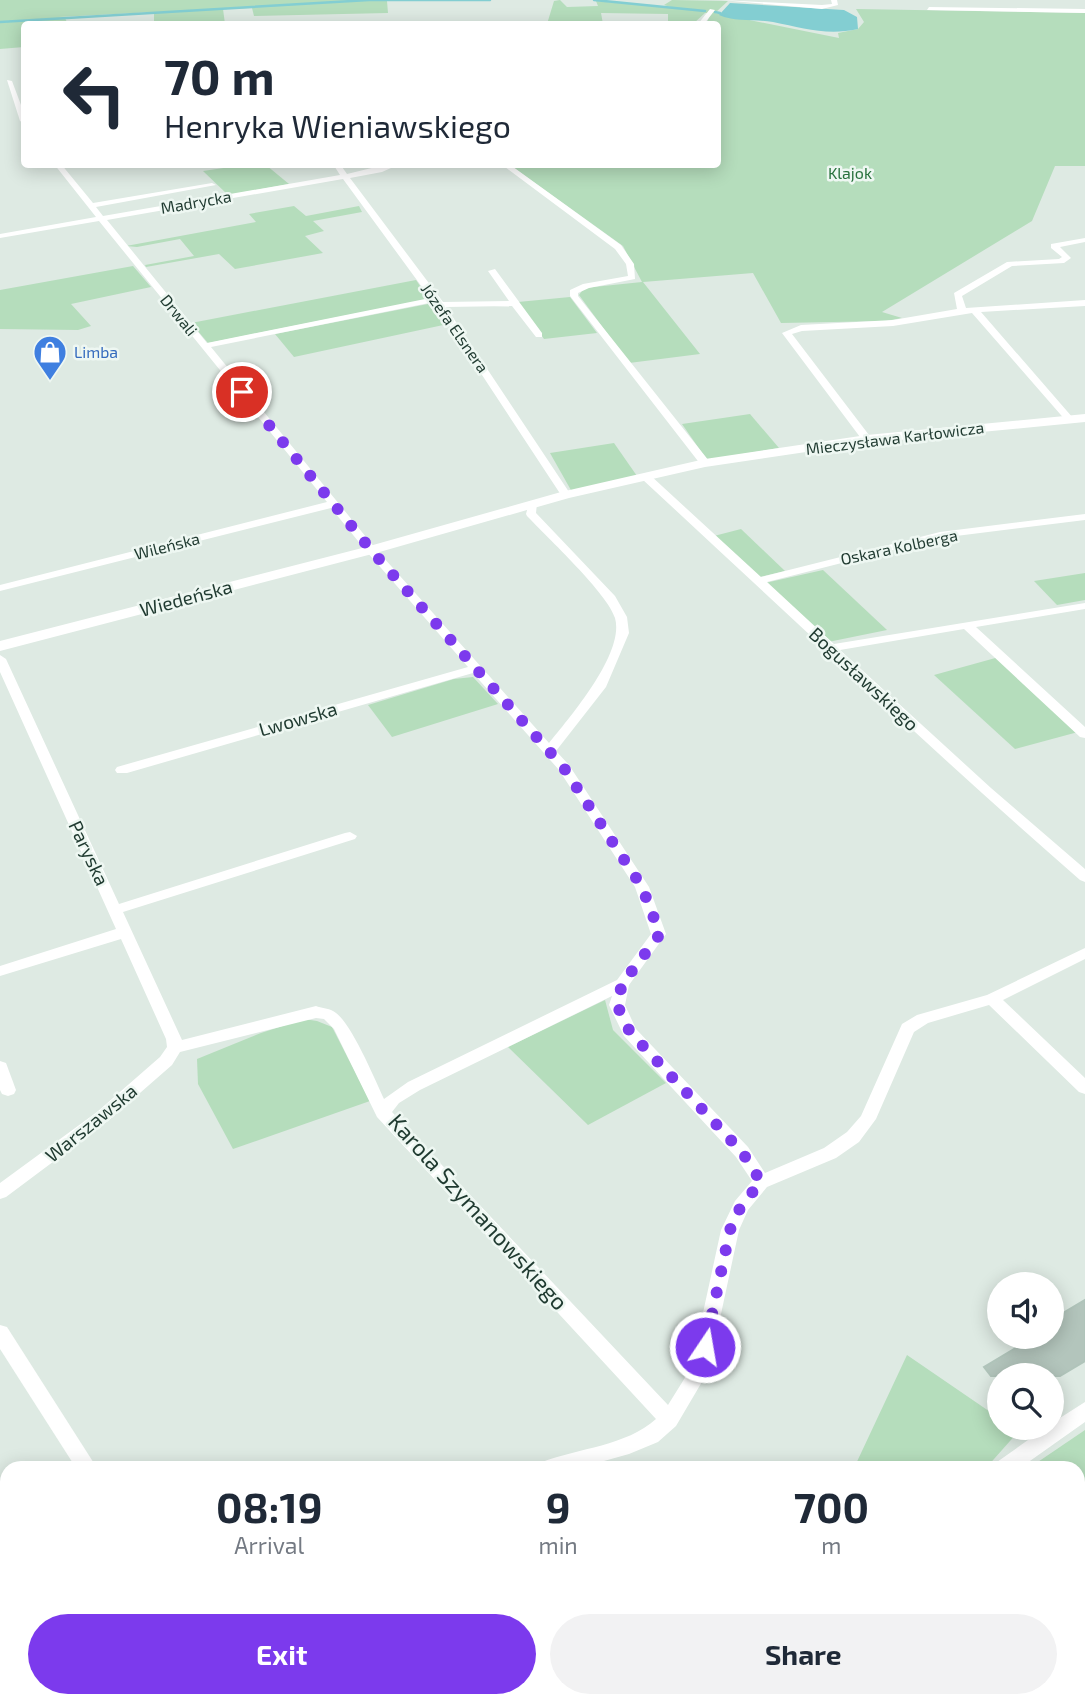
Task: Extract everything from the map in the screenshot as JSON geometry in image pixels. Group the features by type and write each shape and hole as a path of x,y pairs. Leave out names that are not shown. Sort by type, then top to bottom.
{"street":[{"path":"724,0 822,7 834,6 834,0"},
{"path":"929,9 1085,11"},
{"path":"703,21 712,10"},
{"path":"9,81 21,113"},
{"name":"Drwali","path":"60,168 371,550 564,768 642,887 660,934 622,984"},
{"name":"Józefa Elsnera","path":"339,168 438,302 566,495"},
{"name":"Madrycka","path":"0,236 385,168"},
{"path":"510,168 621,251 629,264 632,277 623,281 584,286 573,292 574,296 705,463"},
{"path":"91,206 212,185"},
{"path":"962,311 957,295 1004,266 1018,262 1061,261 1067,258 1055,246 1085,240"},
{"path":"492,271 539,335"},
{"path":"204,346 438,302 516,304"},
{"path":"867,439 787,333 801,328 893,323 962,311 1085,303"},
{"path":"974,310 1070,421"},
{"name":"Mieczysława Karłowicza","path":"533,505 705,463 867,439 1085,418"},
{"name":"Bogusławskiego","path":"646,477 986,792 1085,877"},
{"name":"Wileńska","path":"0,588 333,504"},
{"path":"533,505 531,514 611,598 621,617 623,633 600,687 549,751"},
{"name":"Wiedeńska","path":"0,646 533,505"},
{"name":"Oskara Kolberga","path":"758,581 940,535 1085,517"},
{"path":"829,648 1085,606"},
{"path":"967,626 1085,734"},
{"name":"Paryska","path":"0,659 116,910 174,1039 175,1048"},
{"name":"Lwowska","path":"122,770 474,669"},
{"path":"116,910 350,836"},
{"path":"0,971 125,932"},
{"path":"573,1461 651,1436 669,1420 701,1370 730,1230 741,1206 761,1182 830,1153 853,1137 868,1119 908,1028 923,1019 992,999 1085,953"},
{"path":"622,984 617,1005 630,1032 742,1152 761,1182"},
{"name":"Karola Szymanowskiego","path":"622,984 414,1086 393,1099 383,1113 669,1420"},
{"path":"992,999 1085,1088"},
{"path":"175,1048 294,1016 316,1012 329,1015 340,1026 383,1113"},
{"name":"Warszawska","path":"0,1192 103,1116 166,1061 175,1048"},
{"path":"0,1067 8,1090"},
{"path":"0,1333 82,1461"},
{"path":"1014,1461 1085,1411"}],"green space":[{"path":"0,0 387,1 388,13 254,16 252,8 223,9 225,21 154,21 154,12 59,17 66,21 21,21 21,47 0,49"},
{"name":"Klajok","path":"560,0 567,7 598,6 596,1 674,8 664,5 672,0 728,1 715,13 839,38 838,33 858,29 864,22 856,9 1085,13 1085,166 1055,166 1032,221 882,312 902,318 886,321 781,323 753,273 643,282 700,354 629,363 579,295 584,288 642,282 623,246 514,168 721,168 721,21 707,21 711,13 705,13 696,21 668,21 668,14 601,13 602,21 548,21 554,1"},
{"path":"270,168 289,184 228,195 203,171"},
{"path":"294,206 306,216 359,206 362,212 313,221 324,231 305,236 323,253 235,269 219,254 146,267 145,265 194,256 180,239 137,247 126,246 256,222 249,214"},
{"path":"133,266 151,287 71,304 91,326 78,330 0,329 0,290"},
{"path":"416,280 429,299 208,343 191,323"},
{"path":"570,297 597,333 544,339 518,302"},
{"path":"433,303 448,324 294,357 275,334"},
{"path":"750,414 779,448 707,460 682,424"},
{"path":"614,443 637,476 572,492 550,453"},
{"path":"741,529 785,571 760,577 714,536"},
{"path":"823,570 887,630 828,642 765,583"},
{"path":"1085,573 1085,600 1057,605 1034,581"},
{"path":"999,657 1078,732 1015,749 934,675"},
{"path":"473,677 498,704 392,737 368,705 454,679"},
{"path":"605,1000 613,1030 666,1083 588,1125 508,1047"},
{"path":"304,1019 332,1027 370,1101 233,1149 198,1084 197,1059"},
{"path":"907,1355 987,1410 987,1440 1011,1440 992,1461 857,1461"},
{"path":"1085,1430 1085,1461 1039,1461"}],"water":[{"path":"730,3 844,10 857,17 858,29 805,29 719,15"}],"building":[{"path":"1085,1300 1085,1361 1064,1374 1064,1363 991,1363 1014,1349 1064,1349 1064,1312"}],"waterway":[{"path":"0,22 369,0 490,0"},
{"path":"594,0 705,11"},
{"path":"715,12 720,13"}],"place":[{"name":"Limba","path":"50,382"}],"route":[{"path":"242,392 371,550 564,768 642,887 660,934 622,984 617,1005 630,1032 742,1152 761,1182 741,1206 730,1230 705,1347"}]}
